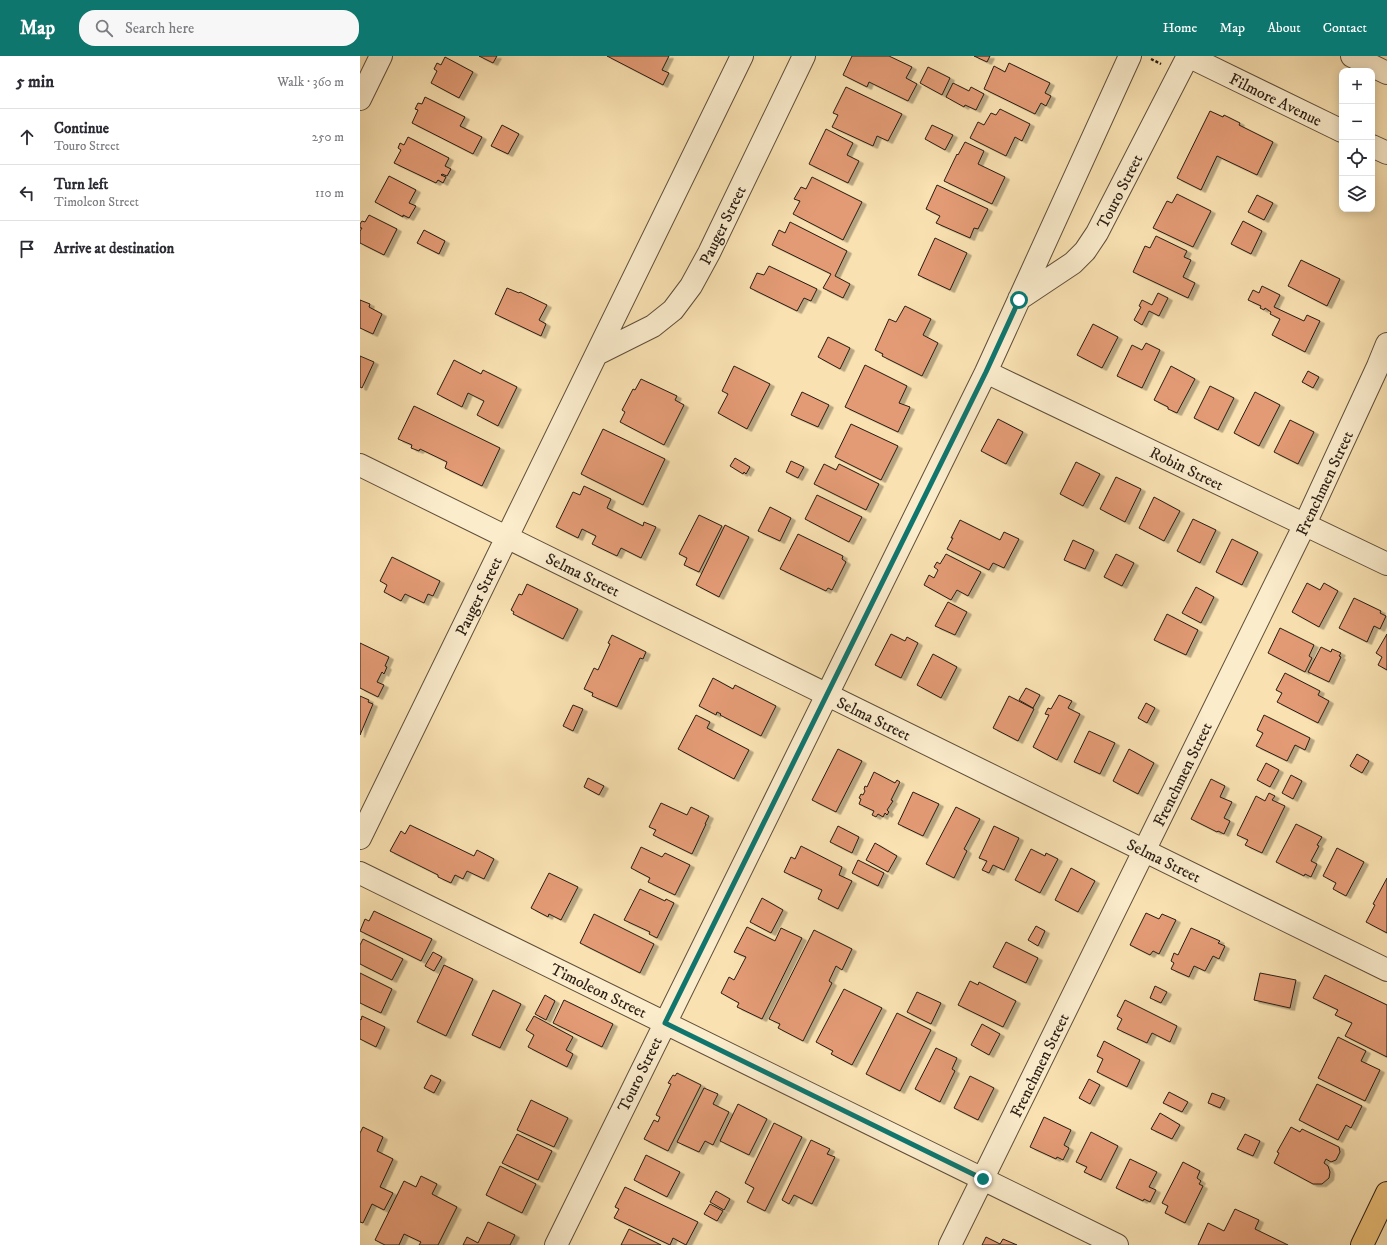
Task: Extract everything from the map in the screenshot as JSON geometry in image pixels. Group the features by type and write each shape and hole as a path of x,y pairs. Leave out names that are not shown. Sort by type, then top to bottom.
{"main road":[{"path":"1362,1245 1387,1193"}],"street":[{"path":"360,99 381,56"},
{"name":"Pauger Street","path":"360,838 742,56"},
{"name":"Pauger Street","path":"597,354 653,326 673,310 691,286 709,253 804,56"},
{"name":"Touro Street","path":"556,1245 826,694 986,372 1130,56"},
{"name":"Touro Street","path":"1019,300 1073,263 1089,245 1097,233 1188,56"},
{"name":"Filmore Avenue","path":"1188,56 1339,130"},
{"path":"1352,56 1387,73"},
{"path":"1375,147 1387,153"},
{"name":"Frenchmen Street","path":"950,1245 1305,524 1383,362 1387,344"},
{"name":"Robin Street","path":"986,372 1387,564"},
{"name":"Selma Street","path":"360,465 1387,970"},
{"name":"Timoleon Street","path":"360,873 1117,1245"}],"path":[{"path":"1145,56 1162,64"}],"building":[{"path":"479,56 497,56 493,63"},
{"path":"607,56 669,56 662,70 669,73 663,85"},
{"path":"852,56 889,56 912,67 906,78 917,84 908,101 869,82 867,87 843,75"},
{"path":"974,56 990,56 987,62"},
{"path":"445,57 473,72 459,98 431,83 437,71 434,69 437,63 441,65"},
{"path":"1009,63 1050,83 1045,93 1051,96 1046,106 1041,103 1035,114 984,89 994,66 1005,72"},
{"path":"928,67 950,78 942,95 920,83"},
{"path":"953,83 969,91 971,87 984,94 976,110 965,105 964,107 946,97"},
{"path":"846,87 902,114 888,141 877,136 873,146 832,127 838,115 833,113"},
{"path":"425,97 465,117 460,126 482,137 473,154 412,123 418,110 415,109 418,103 422,104"},
{"path":"1000,109 1030,124 1022,141 1015,137 1006,156 970,138 978,122 984,125 991,113 996,115"},
{"path":"1210,111 1223,117 1224,115 1240,123 1239,125 1273,142 1257,175 1217,156 1201,190 1177,178"},
{"path":"502,125 519,134 508,154 491,146"},
{"path":"932,125 953,135 945,150 925,139"},
{"path":"826,129 853,143 847,155 859,161 848,183 809,164"},
{"path":"408,137 449,158 445,166 451,169 447,176 441,175 446,177 443,183 438,180 436,183 394,163 401,150 398,148 400,143 404,145"},
{"path":"965,142 984,151 978,164 1005,177 992,204 944,181 957,154 958,155"},
{"path":"389,176 416,190 409,203 416,206 409,218 403,215 403,217 375,202"},
{"path":"812,177 862,202 843,240 793,214 800,201 794,199 801,187 806,189"},
{"path":"937,185 988,209 978,229 974,228 970,238 936,223 940,216 926,209"},
{"path":"1177,194 1211,211 1193,247 1153,228 1167,201 1172,203"},
{"path":"1257,195 1273,203 1264,220 1248,212"},
{"path":"369,215 397,229 384,255 360,243 360,231 362,228 360,228 360,224 362,221 365,222"},
{"path":"1243,221 1262,231 1251,254 1231,244"},
{"path":"790,222 847,251 835,276 850,284 843,298 823,288 831,274 772,245 779,230 785,233"},
{"path":"424,230 445,241 439,254 417,243"},
{"path":"1156,236 1187,251 1184,257 1191,260 1183,277 1195,283 1188,298 1133,272 1145,246 1150,248"},
{"path":"935,238 967,253 950,290 918,275"},
{"path":"1301,260 1340,279 1327,306 1288,286"},
{"path":"769,266 817,289 811,301 804,298 797,311 750,288 757,273 764,275"},
{"path":"1262,286 1280,295 1274,307 1304,321 1307,315 1320,321 1305,352 1272,335 1280,319 1270,314 1271,312 1265,308 1264,310 1260,308 1261,306 1248,300 1253,290 1259,293"},
{"path":"507,288 519,293 520,292 547,305 539,320 546,324 541,336 495,314"},
{"path":"1158,293 1168,298 1159,316 1149,311 1142,325 1134,320 1141,307 1139,306 1142,300 1152,305"},
{"path":"360,300 370,304 369,307 382,314 373,334 360,328"},
{"path":"905,306 931,319 923,335 938,343 922,376 882,356 883,354 875,350 889,319 896,322"},
{"path":"1093,324 1118,337 1102,368 1077,355"},
{"path":"828,337 850,348 840,369 818,357"},
{"path":"1146,343 1160,350 1142,388 1117,376 1132,345 1142,350"},
{"path":"360,356 374,362 362,388 360,387"},
{"path":"454,360 481,374 483,370 517,387 498,426 477,415 484,401 468,393 462,407 437,394"},
{"path":"865,365 907,386 899,403 910,407 898,432 845,407"},
{"path":"734,366 770,384 747,429 718,413 728,394 722,391"},
{"path":"1171,366 1195,379 1177,413 1154,400"},
{"path":"1308,371 1319,377 1313,388 1302,382"},
{"path":"641,379 677,396 675,400 684,405 664,445 620,422 625,412 622,410 633,389 635,390"},
{"path":"1210,386 1234,398 1218,430 1194,418"},
{"path":"802,392 829,405 818,427 791,415"},
{"path":"1255,392 1280,405 1259,446 1234,433"},
{"path":"414,406 500,448 482,486 445,468 447,462 420,449 419,451 411,448 412,445 398,439"},
{"path":"998,419 1023,432 1006,464 981,451"},
{"path":"1290,420 1314,432 1298,464 1274,452"},
{"path":"851,424 898,446 881,480 835,457"},
{"path":"603,429 665,459 643,505 581,474"},
{"path":"735,458 750,467 746,474 744,472 743,474 730,466"},
{"path":"791,461 804,467 798,478 786,472"},
{"path":"1076,462 1100,474 1083,506 1060,494"},
{"path":"824,464 836,470 839,464 879,484 866,510 814,484"},
{"path":"1116,477 1141,489 1125,522 1100,509"},
{"path":"584,486 611,499 607,508 643,526 644,522 656,527 641,558 621,548 617,556 592,544 596,536 582,529 578,538 556,527 573,492 580,495"},
{"path":"817,495 862,517 849,542 805,519"},
{"path":"1154,497 1180,511 1164,541 1139,528"},
{"path":"770,507 791,518 780,541 758,531"},
{"path":"699,515 722,526 699,572 684,565 687,558 679,554"},
{"path":"1193,519 1216,530 1200,563 1177,551"},
{"path":"960,520 1000,540 1004,532 1019,539 1004,568 993,563 989,570 947,549"},
{"path":"725,525 749,537 719,597 696,585"},
{"path":"798,534 843,556 842,559 846,562 832,590 828,588 826,591 780,569"},
{"path":"1232,539 1258,552 1242,585 1216,572"},
{"path":"1073,540 1094,550 1085,569 1064,560"},
{"path":"946,554 981,572 968,596 957,590 951,600 924,585 929,575 934,578 938,570 934,567 937,562 940,564"},
{"path":"1116,554 1134,563 1122,586 1104,577"},
{"path":"392,557 440,581 433,596 428,594 424,603 405,594 401,601 384,592 387,585 380,581"},
{"path":"1307,583 1320,590 1324,583 1338,591 1319,627 1292,612"},
{"path":"527,584 578,609 563,639 513,614 514,612 511,610 519,594 522,595"},
{"path":"1196,587 1214,597 1201,623 1182,613"},
{"path":"1354,598 1381,611 1380,613 1386,616 1380,629 1374,626 1367,642 1339,628"},
{"path":"948,602 967,612 955,635 935,626"},
{"path":"1167,614 1198,630 1186,655 1154,640"},
{"path":"1280,628 1314,645 1309,656 1312,658 1305,672 1268,653"},
{"path":"891,634 905,641 907,637 918,643 901,678 875,665"},
{"path":"1387,634 1387,670 1378,665 1382,657 1376,653"},
{"path":"612,635 646,652 643,659 640,658 617,707 592,696 593,693 584,689 594,668 598,670 610,644 608,643"},
{"path":"360,643 389,657 385,666 387,667 384,674 382,672 377,682 384,685 378,697 360,688"},
{"path":"1321,647 1331,652 1332,649 1341,653 1339,656 1341,657 1329,682 1308,672"},
{"path":"933,654 957,667 941,698 917,685"},
{"path":"1285,673 1320,691 1318,695 1329,701 1318,723 1277,702 1282,693 1276,690"},
{"path":"713,678 733,689 735,685 776,706 761,736 717,712 716,715 699,706"},
{"path":"1026,688 1040,695 1033,708 1019,700"},
{"path":"1059,695 1072,701 1068,708 1080,714 1057,760 1033,747 1049,715 1045,714 1048,708 1051,709"},
{"path":"360,696 369,700 368,702 373,704 360,735"},
{"path":"1009,696 1034,709 1018,741 993,728"},
{"path":"1146,703 1155,708 1147,723 1138,718"},
{"path":"573,705 583,709 573,731 563,726"},
{"path":"696,715 710,722 707,728 749,750 734,779 678,749"},
{"path":"1264,715 1310,738 1305,750 1295,745 1287,761 1256,746 1263,733 1257,730"},
{"path":"1089,731 1115,743 1100,774 1074,762"},
{"path":"838,749 862,761 836,812 812,800"},
{"path":"1129,749 1154,763 1138,794 1113,781"},
{"path":"1357,754 1369,761 1362,773 1350,766"},
{"path":"1266,763 1279,770 1270,787 1257,780"},
{"path":"874,772 895,783 897,780 900,782 891,800 893,801 887,810 889,812 887,815 885,813 883,817 878,814 876,817 872,815 874,811 859,804 861,799 859,798 861,794 863,795 865,786 867,787"},
{"path":"1291,775 1302,781 1293,799 1282,793"},
{"path":"588,778 604,786 599,795 584,787"},
{"path":"1211,779 1225,786 1220,797 1232,802 1224,818 1230,821 1224,834 1191,819"},
{"path":"913,792 939,804 923,836 898,824"},
{"path":"1269,793 1275,796 1272,800 1285,806 1262,853 1245,845 1248,840 1237,835 1256,796 1265,801"},
{"path":"661,803 687,815 691,807 709,816 692,854 653,835 656,830 649,827"},
{"path":"956,807 980,819 964,849 967,851 954,878 926,864"},
{"path":"1296,824 1322,837 1317,845 1319,846 1311,861 1317,864 1311,877 1305,874 1304,876 1276,862"},
{"path":"410,825 474,856 477,850 494,859 484,879 467,871 463,879 455,875 451,883 390,851 401,831 405,834"},
{"path":"838,826 859,837 852,853 830,842"},
{"path":"994,826 1019,838 1004,870 993,865 989,873 982,870 987,861 979,858"},
{"path":"875,843 897,856 888,872 866,860"},
{"path":"801,846 842,867 839,875 852,881 838,909 818,899 822,890 784,872 791,857 795,859"},
{"path":"641,847 662,857 665,853 690,865 675,895 648,882 650,878 631,868"},
{"path":"1337,848 1364,862 1346,896 1333,889 1336,883 1323,876"},
{"path":"1031,849 1045,856 1046,853 1058,859 1040,893 1015,880"},
{"path":"858,860 884,873 878,886 852,873"},
{"path":"1071,868 1095,881 1078,912 1055,900"},
{"path":"549,873 578,887 561,920 549,914 548,917 531,908"},
{"path":"1387,878 1387,933 1366,922 1375,905 1373,904"},
{"path":"640,889 665,901 666,899 674,903 657,938 649,934 650,932 624,920"},
{"path":"762,898 783,910 771,933 750,922"},
{"path":"374,911 432,939 421,961 360,931 365,919 369,921"},
{"path":"1146,913 1159,919 1162,914 1176,920 1159,954 1153,951 1150,955 1130,945"},
{"path":"594,914 654,944 640,973 580,943"},
{"path":"1036,926 1045,931 1038,946 1028,940"},
{"path":"747,927 775,941 781,928 802,938 762,1019 737,1007 739,1003 721,993 729,977 734,980 746,957 734,952"},
{"path":"1191,928 1220,941 1218,943 1225,946 1219,959 1213,956 1205,971 1194,966 1189,977 1171,969 1174,963 1171,961 1174,953 1178,955"},
{"path":"814,930 852,949 842,970 836,966 829,981 832,983 803,1041 778,1028 780,1024 769,1019"},
{"path":"363,939 403,959 392,980 360,964 360,945"},
{"path":"1006,942 1038,958 1026,983 993,967"},
{"path":"433,952 442,957 434,971 425,966"},
{"path":"444,965 473,979 446,1036 417,1022"},
{"path":"360,973 392,989 381,1013 360,1003"},
{"path":"1260,973 1296,980 1290,1008 1254,1000"},
{"path":"1325,975 1387,1005 1387,1057 1345,1036 1352,1023 1335,1015 1338,1010 1313,998"},
{"path":"970,981 978,985 979,982 1016,1001 1003,1027 958,1005"},
{"path":"1155,986 1167,992 1161,1003 1150,998"},
{"path":"844,989 882,1008 852,1065 831,1054 833,1051 816,1042"},
{"path":"493,990 521,1004 500,1048 472,1035"},
{"path":"917,992 941,1003 931,1024 907,1012"},
{"path":"545,995 555,1001 546,1020 535,1014"},
{"path":"564,1000 613,1024 602,1047 553,1023"},
{"path":"1125,1000 1177,1026 1170,1042 1152,1033 1147,1043 1117,1029 1122,1019 1117,1016"},
{"path":"897,1013 931,1030 900,1091 866,1074"},
{"path":"362,1016 385,1027 376,1047 360,1039 360,1019 361,1020"},
{"path":"534,1016 573,1037 566,1050 573,1054 567,1067 528,1047 534,1035 526,1030"},
{"path":"982,1024 1000,1034 989,1055 971,1045"},
{"path":"1338,1037 1366,1051 1361,1061 1380,1070 1365,1101 1318,1078"},
{"path":"1104,1041 1140,1060 1127,1087 1097,1072 1103,1059 1097,1056"},
{"path":"936,1048 957,1058 952,1069 955,1071 940,1102 915,1089"},
{"path":"677,1073 701,1085 668,1151 644,1139 654,1120 658,1122 660,1117 656,1115 671,1084 668,1083 673,1075 675,1076"},
{"path":"431,1075 441,1080 434,1093 424,1088"},
{"path":"970,1076 994,1088 978,1120 954,1108"},
{"path":"1089,1079 1100,1085 1090,1104 1079,1098"},
{"path":"1317,1084 1362,1106 1351,1128 1346,1125 1338,1140 1299,1120"},
{"path":"704,1088 718,1094 713,1104 729,1112 713,1145 705,1141 699,1152 677,1142"},
{"path":"1169,1092 1188,1102 1182,1112 1163,1103"},
{"path":"1212,1093 1225,1098 1220,1108 1208,1103"},
{"path":"531,1100 568,1118 554,1147 517,1130"},
{"path":"738,1104 767,1119 749,1155 720,1141"},
{"path":"1160,1113 1180,1125 1172,1139 1151,1129"},
{"path":"1044,1117 1071,1130 1064,1145 1069,1148 1063,1160 1057,1157 1056,1159 1030,1147"},
{"path":"774,1123 802,1137 765,1211 747,1202 754,1188 745,1183"},
{"path":"363,1127 383,1137 377,1151 393,1159 380,1187 393,1193 384,1210 372,1204 363,1223 360,1222 360,1133"},
{"path":"1291,1127 1300,1132 1302,1129 1339,1147 1340,1152 1336,1160 1331,1162 1326,1159 1324,1163 1328,1166 1330,1172 1329,1178 1322,1184 1313,1184 1274,1163 1279,1153 1277,1152"},
{"path":"1091,1132 1118,1146 1101,1180 1084,1172 1087,1167 1076,1162"},
{"path":"517,1134 552,1151 538,1180 502,1163"},
{"path":"1245,1134 1260,1141 1253,1156 1237,1149"},
{"path":"811,1140 830,1149 827,1154 835,1157 812,1204 794,1195 789,1204 782,1200"},
{"path":"646,1155 680,1172 667,1197 634,1180"},
{"path":"1130,1159 1157,1172 1149,1187 1156,1190 1150,1202 1144,1199 1143,1201 1116,1188"},
{"path":"1183,1162 1200,1171 1197,1178 1201,1181 1199,1184 1203,1186 1185,1223 1165,1213 1168,1206 1162,1203"},
{"path":"500,1166 536,1184 522,1213 486,1195"},
{"path":"421,1176 437,1184 432,1194 457,1207 438,1245 419,1245 421,1242 404,1234 399,1245 385,1245 375,1240 404,1181 416,1187"},
{"path":"625,1187 698,1222 686,1245 673,1238 670,1245 614,1218 619,1209 615,1207"},
{"path":"716,1191 730,1199 724,1210 710,1202"},
{"path":"710,1204 723,1211 717,1221 704,1214"},
{"path":"1235,1209 1259,1220 1255,1229 1288,1245 1198,1245 1208,1223 1224,1231"},
{"path":"488,1222 515,1235 510,1245 463,1245 467,1237 478,1243"},
{"path":"629,1229 661,1245 621,1245"},
{"path":"986,1237 1000,1244 1003,1239 1017,1245 982,1245"}],"route":[{"path":"983,1179 665,1023 986,372 1019,300"}]}
